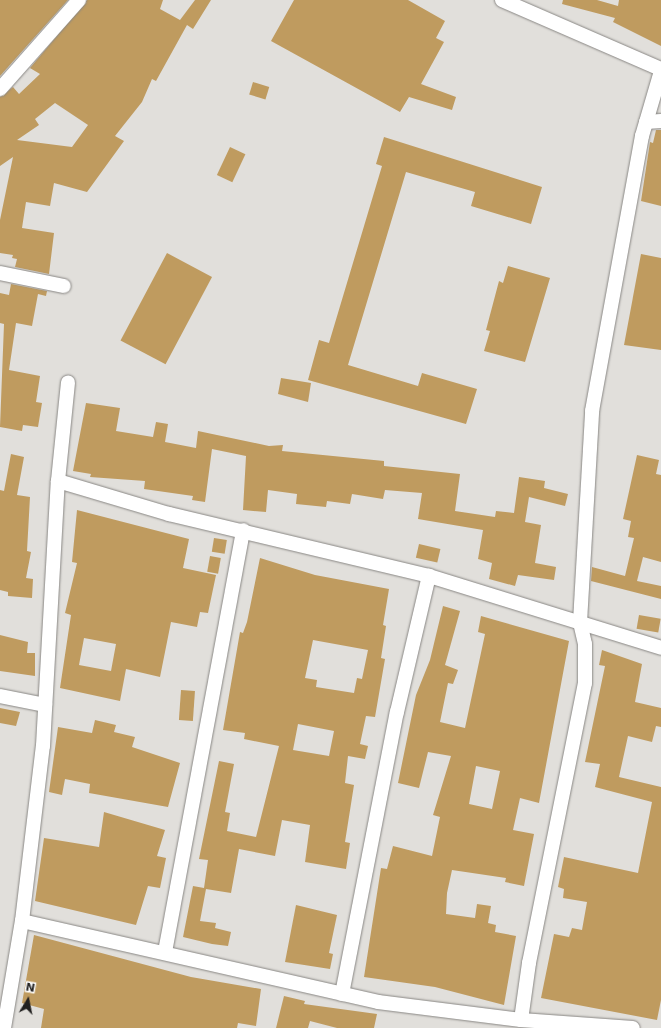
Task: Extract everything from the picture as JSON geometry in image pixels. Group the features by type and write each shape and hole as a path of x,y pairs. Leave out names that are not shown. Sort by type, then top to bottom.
{"street":[{"path":"0,89 79,0"},
{"path":"502,0 661,70 646,122 592,411 580,622 585,644 585,683 529,963 521,1020"},
{"path":"646,122 661,121"},
{"path":"0,273 64,286"},
{"path":"4,1028 22,921 45,705 58,481 68,384"},
{"path":"58,481 169,514 243,530 429,576 661,648"},
{"path":"165,952 243,530"},
{"path":"342,994 396,712 429,576"},
{"path":"0,696 45,705"},
{"path":"22,921 165,952 378,1002 521,1020 633,1028"}],"building":[{"path":"0,0 68,0 0,76"},
{"path":"87,0 163,0 160,9 180,20 195,0 211,0 193,29 187,25 156,81 152,79 142,102 115,136 124,141 87,192 54,183 50,206 26,202 22,228 54,233 49,274 15,267 17,259 12,258 13,255 0,253 0,220 13,157 0,166 0,97 13,87 19,94 40,74 30,68","holes":["55,103 88,125 72,147 17,140 39,125 35,119"]},
{"path":"294,0 408,0 445,21 436,38 444,42 421,84 456,97 452,110 409,97 400,112 271,41"},
{"path":"563,0 597,0 618,6 619,0 661,0 661,46 613,22 615,18 562,4"},
{"path":"253,82 269,87 265,99 249,94"},
{"path":"656,130 661,130 661,206 641,201 650,142 653,143"},
{"path":"384,137 542,187 531,224 471,206 475,192 406,172 348,365 418,386 422,373 477,389 466,424 308,380 319,340 329,343 382,166 376,164"},
{"path":"230,147 245,154 232,182 217,175"},
{"path":"167,253 212,277 166,364 121,340"},
{"path":"641,254 661,258 661,350 624,345"},
{"path":"508,266 550,278 525,362 484,351 490,331 486,330 499,281 503,283"},
{"path":"11,284 47,291 46,296 38,294 32,326 16,323 9,370 40,376 36,402 42,403 38,427 23,425 22,431 0,427 4,324 0,323 0,293 9,295"},
{"path":"281,378 311,383 308,402 278,394"},
{"path":"86,403 120,408 116,431 153,437 156,422 168,424 165,442 196,448 198,431 269,446 283,445 282,451 384,461 384,466 460,474 455,511 495,517 496,511 514,513 519,477 545,481 544,488 568,494 565,506 529,497 525,522 541,525 535,563 556,567 554,580 518,575 515,586 489,579 492,563 478,559 483,530 418,519 422,493 385,490 383,499 352,494 350,504 327,501 326,507 296,504 297,494 268,490 266,512 243,510 246,456 212,449 205,502 192,500 193,496 144,489 145,481 90,477 91,474 73,471"},
{"path":"11,454 24,457 17,495 30,497 27,551 31,552 26,578 33,579 32,598 8,596 8,592 0,590 0,490 4,491"},
{"path":"637,455 659,460 656,474 661,475 661,562 643,557 637,581 661,586 661,599 591,581 592,567 625,576 634,538 628,537 631,521 623,519"},
{"path":"77,510 189,539 183,568 216,575 208,613 200,612 197,627 171,622 160,677 126,669 120,701 60,688 71,615 65,613 77,563 72,562","holes":["84,638 116,644 111,671 79,665"]},
{"path":"214,538 227,540 225,554 212,552"},
{"path":"419,544 440,549 437,563 416,558"},
{"path":"210,556 221,558 218,574 207,572"},
{"path":"260,558 315,575 389,589 383,625 386,626 381,658 385,659 375,717 366,716 360,744 368,746 365,759 348,756 345,783 354,785 345,842 350,843 346,869 305,862 310,825 282,820 275,856 239,849 231,893 206,889 200,921 216,923 215,928 231,932 228,946 183,937 193,886 204,888 208,860 199,859 219,761 234,764 225,812 230,813 227,831 256,837 279,746 244,739 245,733 223,730 240,632 243,633 247,622","holes":["313,640 368,650 362,679 357,678 354,693 316,687 317,680 305,678","298,724 334,731 329,756 293,750"]},
{"path":"443,606 460,611 445,665 458,670 453,684 448,683 440,722 465,728 485,634 478,632 481,616 569,641 539,803 520,798 513,830 534,834 524,886 505,882 506,878 452,870 447,893 446,914 475,918 477,904 491,906 488,923 496,925 495,932 516,936 504,1005 435,987 364,977 381,868 387,869 393,846 432,856 440,817 433,815 451,756 428,752 419,788 398,783 416,695 430,660","holes":["476,766 500,771 492,809 469,804"]},
{"path":"639,615 661,619 658,633 637,629"},
{"path":"0,635 28,642 27,653 35,653 35,676 0,671"},
{"path":"602,650 642,664 635,702 661,708 661,727 656,726 652,742 628,736 619,777 661,787 661,1000 657,1020 541,998 554,934 569,937 572,928 582,930 587,902 563,898 564,889 558,887 564,857 638,873 652,802 595,787 600,764 585,762 605,666 599,665"},
{"path":"181,690 195,691 193,721 179,720"},
{"path":"0,708 20,712 16,726 0,723"},
{"path":"95,720 116,725 114,732 135,737 132,747 180,763 168,807 89,793 90,784 65,779 62,795 49,792 58,727 92,733"},
{"path":"104,812 165,830 157,856 166,858 160,888 148,886 136,925 35,901 44,838 99,847"},
{"path":"296,905 337,915 329,953 333,954 330,969 285,962"},
{"path":"34,935 191,977 261,989 256,1026 238,1023 237,1028 41,1028 44,1009 22,1003"},
{"path":"284,996 305,1001 304,1004 377,1014 374,1028 337,1028 310,1021 308,1028 276,1028"}]}
